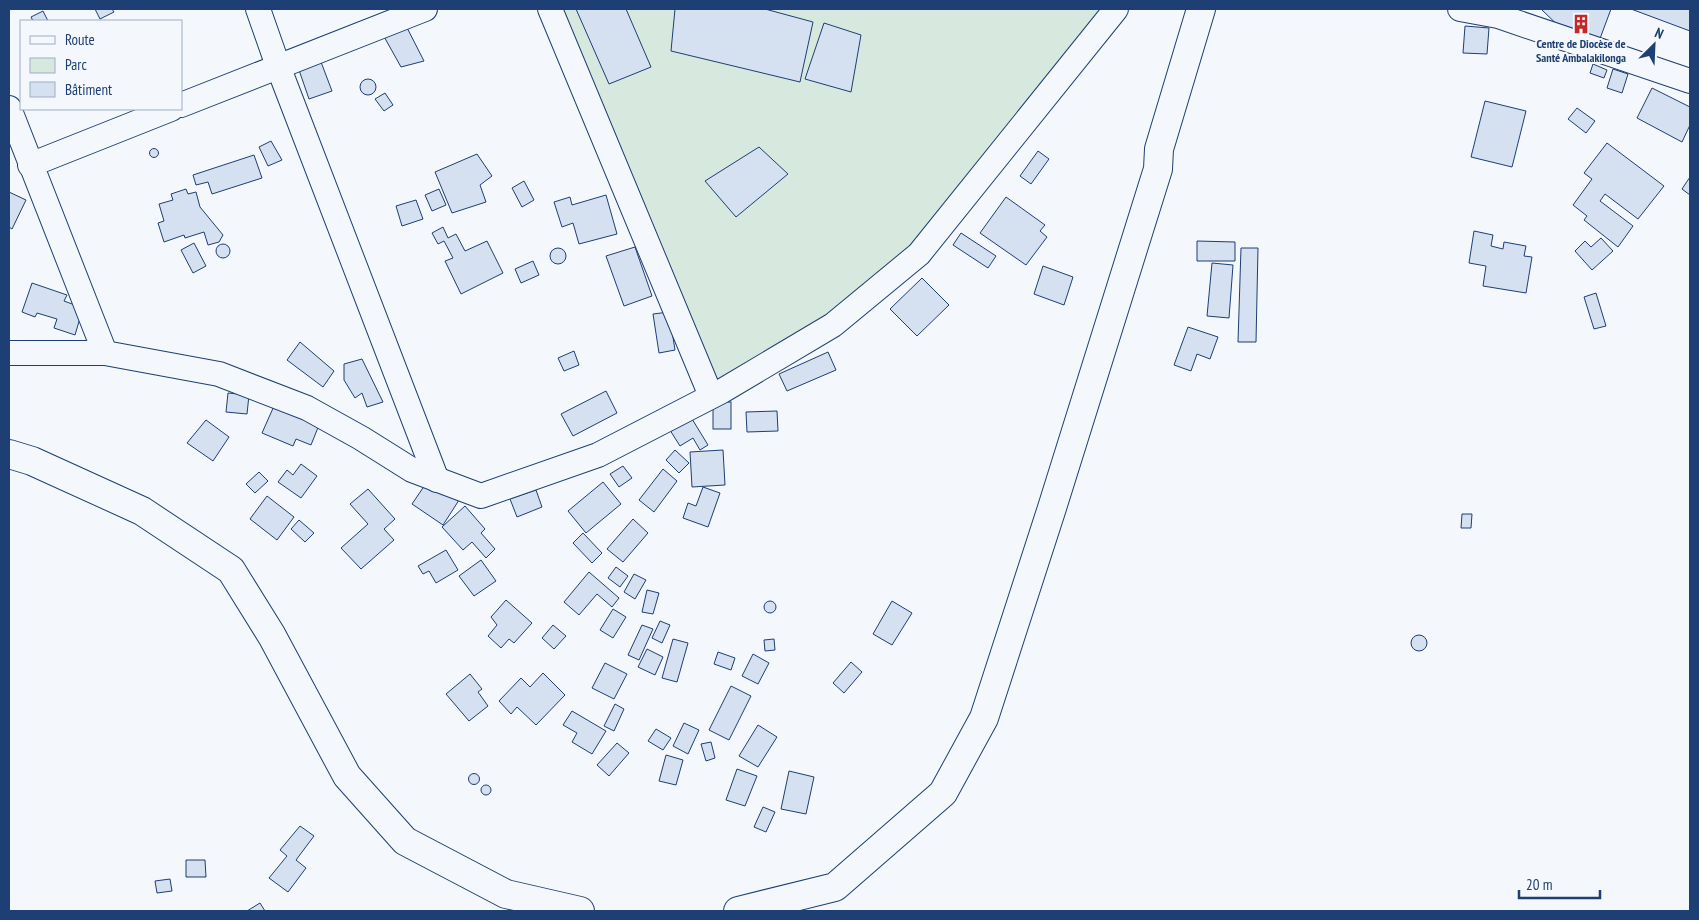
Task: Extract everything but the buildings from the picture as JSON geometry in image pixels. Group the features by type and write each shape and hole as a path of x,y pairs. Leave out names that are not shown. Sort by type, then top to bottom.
{"street":[{"path":"258,9 278,66 437,480"},
{"path":"182,105 425,9"},
{"path":"550,9 711,396"},
{"path":"9,353 106,353 219,374 307,408 412,470 481,496 598,455 711,396 833,325 919,254 1116,9"},
{"path":"738,911 835,887 943,793 984,718 1158,169 1159,149 1201,9"},
{"path":"1460,9 1498,16 1690,81"},
{"path":"9,108 106,353"},
{"path":"30,165 168,110"},
{"path":"9,454 32,461 142,511 231,570 272,636 347,776 405,842 506,894 580,911"}],"green space":[{"path":"563,9 1116,9 919,254 722,391"}],"place":[{"name":"Centre de Diocèse de Santé Ambalakilonga","path":"1581,24"}]}
